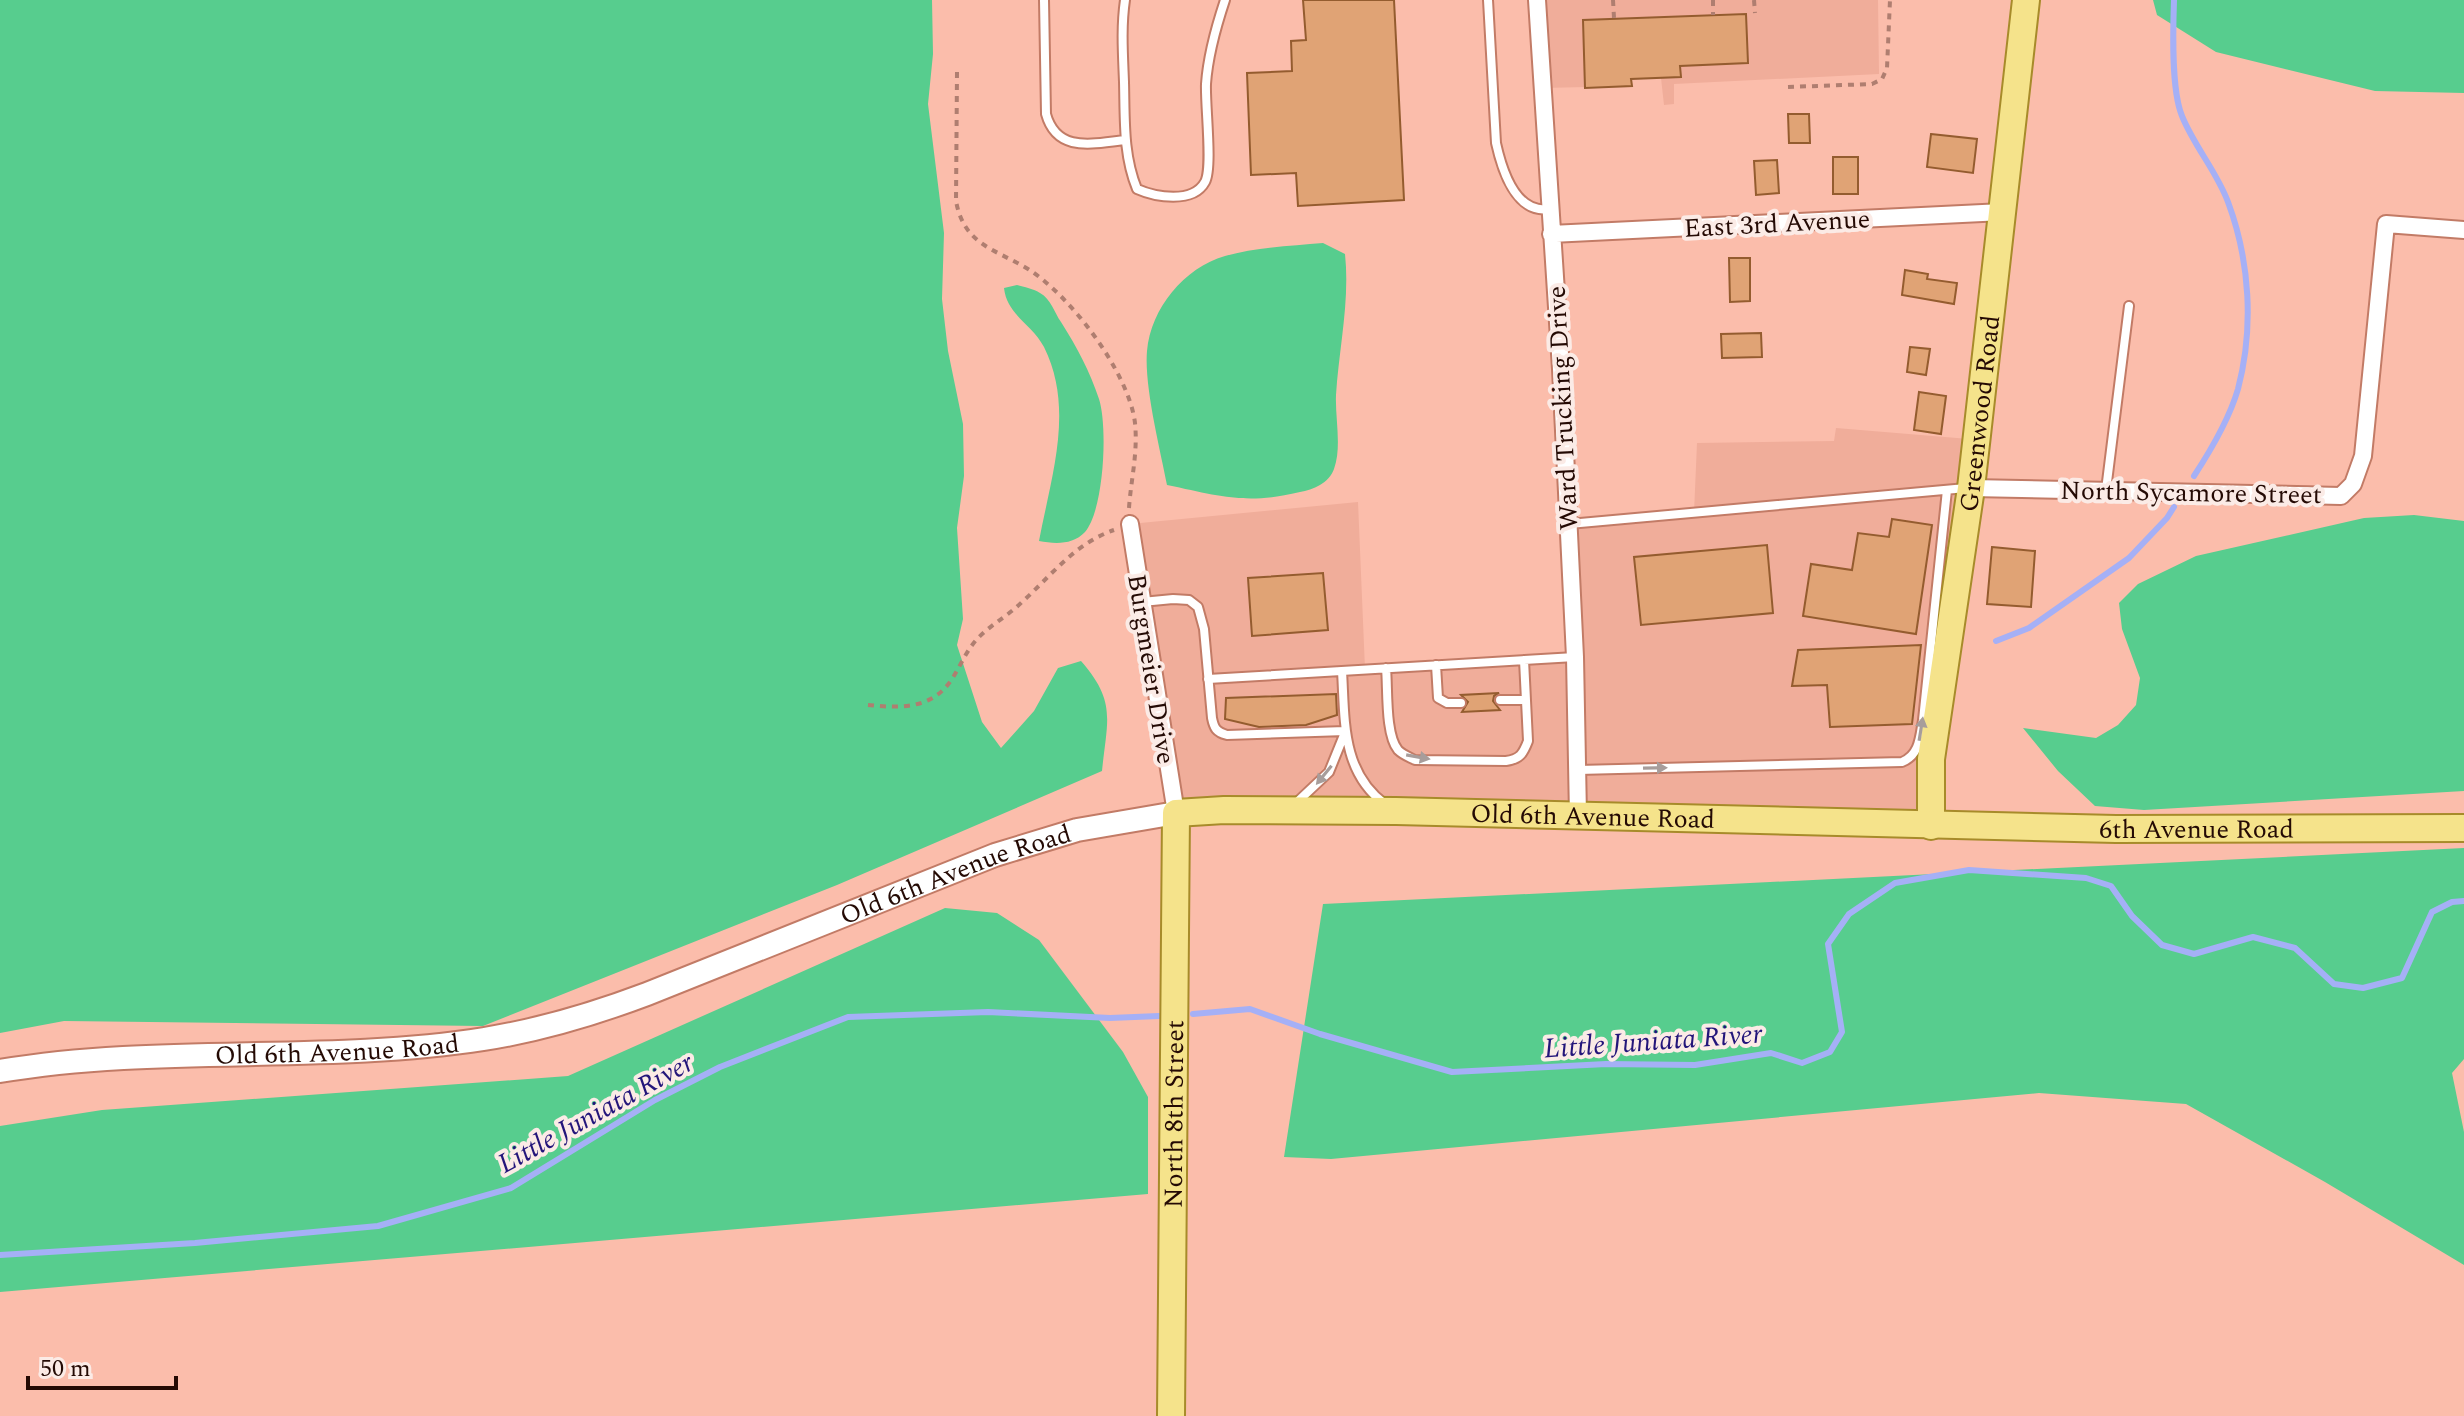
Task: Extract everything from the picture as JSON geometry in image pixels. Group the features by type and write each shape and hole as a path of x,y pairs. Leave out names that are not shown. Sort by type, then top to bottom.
{"main road":[{"name":"Greenwood Road","path":"1931,826 1931,759 1959,489 2003,212 2026,0"},
{"name":"Old 6th Avenue Road","path":"0,1071 117,1058 432,1046 538,1029 647,994 995,855 1077,830 1176,813 1224,810 1396,811 1931,826"},
{"name":"North 8th Street","path":"1171,1416 1176,813"},
{"name":"6th Avenue Road","path":"1931,826 2464,828"}],"street":[{"name":"Ward Trucking Drive","path":"1537,0 1569,524 1578,816"},
{"name":"East 3rd Avenue","path":"1551,234 2003,212"},
{"name":"North Sycamore Street","path":"1959,489 2341,496 2353,484 2363,456 2386,224 2464,230"},
{"name":"Burgmeier Drive","path":"1130,524 1176,813"}],"lane":[{"path":"1044,0 1046,114 1050,128 1071,142 1126,140"},
{"path":"1125,0 1122,27 1130,172 1137,189 1151,196 1178,197 1196,191 1206,182 1206,85 1211,50 1225,0"},
{"path":"1488,0 1496,143 1500,161 1514,189 1529,206 1537,211 1549,209"},
{"path":"2106,490 2129,306"},
{"path":"1569,524 1959,489 1919,742 1909,759 1902,762 1577,770"},
{"path":"1141,602 1189,600 1198,607 1202,617 1212,718 1219,733 1345,731"},
{"path":"1208,679 1575,657"},
{"path":"1386,668 1391,734 1396,748 1415,760 1517,759 1524,753 1528,741 1524,660"},
{"path":"1436,665 1438,698 1447,703 1461,703"},
{"path":"1342,671 1349,755 1358,775 1381,802 1396,811"},
{"path":"1500,700 1526,700"},
{"path":"1289,811 1329,772 1341,748 1345,731"}],"path":[{"path":"1613,0 1614,18"},
{"path":"1713,0 1713,15"},
{"path":"1754,0 1755,13"},
{"path":"1788,87 1872,84 1882,79 1887,68 1890,0"},
{"path":"868,705 906,708 936,694 950,683 979,637 1023,602 1062,561 1103,533 1130,524 1135,423 1131,401 1120,376 1078,315 1052,287 1030,270 983,245 968,233 959,219 956,201 957,72"}],"shaded area":[{"path":"1537,0 1878,0 1879,74 1674,84 1674,104 1664,105 1661,78 1632,79 1632,86 1542,88"},
{"path":"1836,428 1969,439 1923,823 1170,808 1130,524 1358,502 1365,669 1572,657 1569,524 1694,513 1697,443 1834,441"}],"green space":[{"path":"0,0 932,0 933,54 928,104 944,233 942,299 948,351 963,424 964,476 957,528 963,619 957,645 982,722 1001,748 1034,711 1058,668 1081,661 1105,700 1107,725 1102,771 837,885 483,1026 64,1021 0,1033"},
{"path":"2153,0 2464,0 2464,93 2375,91 2216,52 2157,15"},
{"path":"1323,243 1345,254 1346,272 1336,395 1338,451 1332,474 1310,490 1264,498 1233,498 1167,485 1153,417 1147,365 1150,335 1163,305 1183,280 1225,256 1274,247"},
{"path":"1017,285 1038,292 1050,302 1087,369 1102,412 1104,448 1096,506 1085,532 1064,542 1039,541 1058,443 1058,394 1044,347 1006,297 1004,288"},
{"path":"2414,515 2464,521 2464,791 2144,810 2095,806 2058,771 2023,728 2096,738 2118,725 2136,705 2140,678 2122,629 2119,603 2138,584 2196,556 2364,518"},
{"path":"2464,848 2464,1059 2452,1073 2464,1132 2464,1265 2186,1104 2039,1093 1331,1159 1284,1157 1323,904"},
{"path":"945,908 997,913 1039,940 1123,1052 1148,1097 1148,1194 0,1292 0,1126 102,1110 568,1076"}],"building":[{"path":"1303,0 1394,0 1404,200 1298,206 1296,173 1251,175 1247,73 1292,71 1291,41 1306,40"},
{"path":"1746,14 1748,63 1680,66 1681,77 1631,79 1632,86 1585,88 1583,20"},
{"path":"1788,114 1809,114 1810,143 1789,143"},
{"path":"1931,134 1977,139 1973,173 1927,167"},
{"path":"1833,157 1858,157 1858,194 1833,194"},
{"path":"1777,160 1779,193 1756,195 1754,161"},
{"path":"1729,258 1750,258 1750,301 1730,302"},
{"path":"1905,270 1928,274 1927,279 1957,283 1954,304 1902,295"},
{"path":"1761,333 1762,357 1722,358 1721,334"},
{"path":"1910,347 1930,349 1926,375 1907,372"},
{"path":"1919,392 1946,396 1941,434 1914,430"},
{"path":"1892,519 1932,525 1916,634 1803,616 1811,564 1852,570 1858,533 1889,537"},
{"path":"1767,545 1773,613 1641,625 1634,557"},
{"path":"1992,547 2035,551 2031,607 1987,604"},
{"path":"1323,573 1328,630 1252,636 1248,578"},
{"path":"1921,645 1912,724 1830,727 1827,685 1792,686 1798,650"},
{"path":"1499,693 1493,701 1500,710 1462,712 1468,702 1461,695"},
{"path":"1336,694 1337,715 1306,725 1259,727 1225,719 1226,698"}],"waterway":[{"path":"2174,0 2178,105 2228,202 2241,248 2247,295 2246,342 2238,389 2225,423 2194,476"},
{"path":"1996,641 2029,628 2129,558 2174,507"},
{"name":"Little Juniata River","path":"1193,1014 1250,1009 1320,1034 1452,1072 1606,1064 1695,1065 1771,1053 1802,1063 1830,1052 1842,1032 1828,944 1849,914 1895,883 1969,870 2086,878 2111,886 2132,916 2162,945 2194,954 2253,937 2295,948 2334,984 2363,988 2402,978 2432,912 2452,902 2464,901"},
{"name":"Little Juniata River","path":"0,1255 195,1243 378,1226 511,1188 655,1100 720,1067 848,1017 988,1012 1110,1018 1159,1016"}]}
